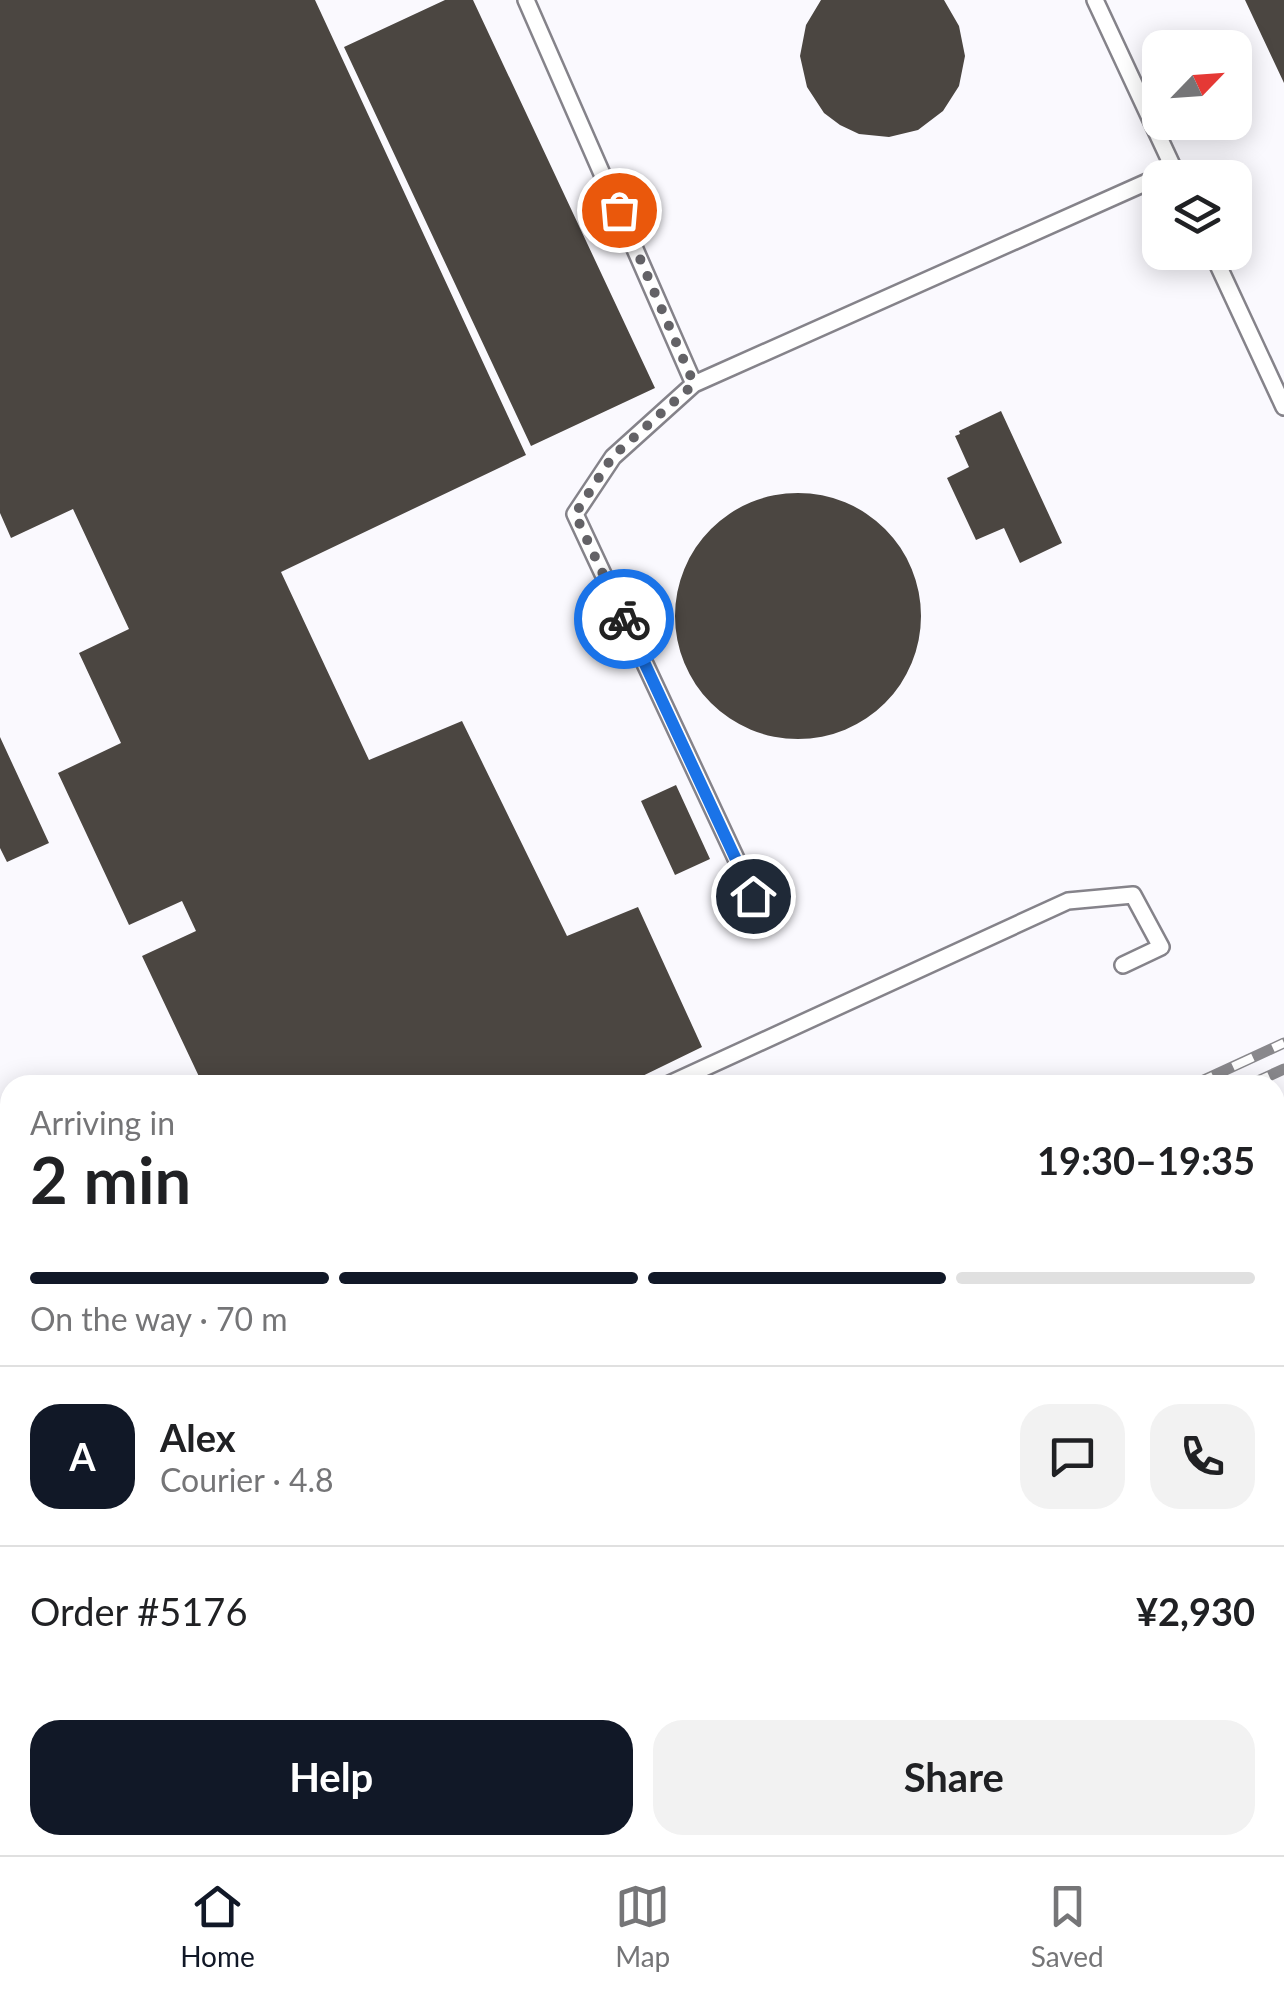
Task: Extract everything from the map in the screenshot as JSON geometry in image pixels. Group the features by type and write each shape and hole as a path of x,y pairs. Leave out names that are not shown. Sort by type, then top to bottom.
{"lane":[{"path":"1095,0 1169,160"},
{"path":"529,1 694,384"},
{"path":"753,896 575,514 613,456 694,384 1142,189"},
{"path":"1220,270 1284,406"},
{"path":"689,1075 1068,900 1132,895 1161,947 1123,965"}],"building":[{"path":"0,0 315,0 526,455 281,572 369,760 462,721 567,936 638,907 702,1047 645,1075 198,1075 142,956 196,931 182,901 129,925 58,773 121,743 79,653 129,629 73,509 11,538 0,513"},
{"path":"445,0 473,0 655,388 531,446 344,47"},
{"path":"821,0 944,0 959,26 965,56 959,86 943,111 918,130 889,137 859,134 824,113 807,87 800,56 806,25"},
{"path":"1245,0 1284,0 1284,83"},
{"path":"1001,411 1062,543 1020,563 1004,528 976,540 947,478 969,467 955,436 959,431"},
{"path":"798,493 845,502 885,529 912,569 921,616 912,663 885,703 845,730 798,739 751,730 711,703 684,663 675,616 684,569 711,529 751,502"},
{"path":"0,737 49,843 7,862 0,848"},
{"path":"676,785 710,859 675,875 641,801"}],"railway":[{"path":"1215,1075 1284,1043"},
{"path":"1271,1075 1284,1069"}],"way so far":[{"path":"619,210 694,384 613,456 575,514 624,619"}],"route":[{"path":"624,619 753,896"}]}
